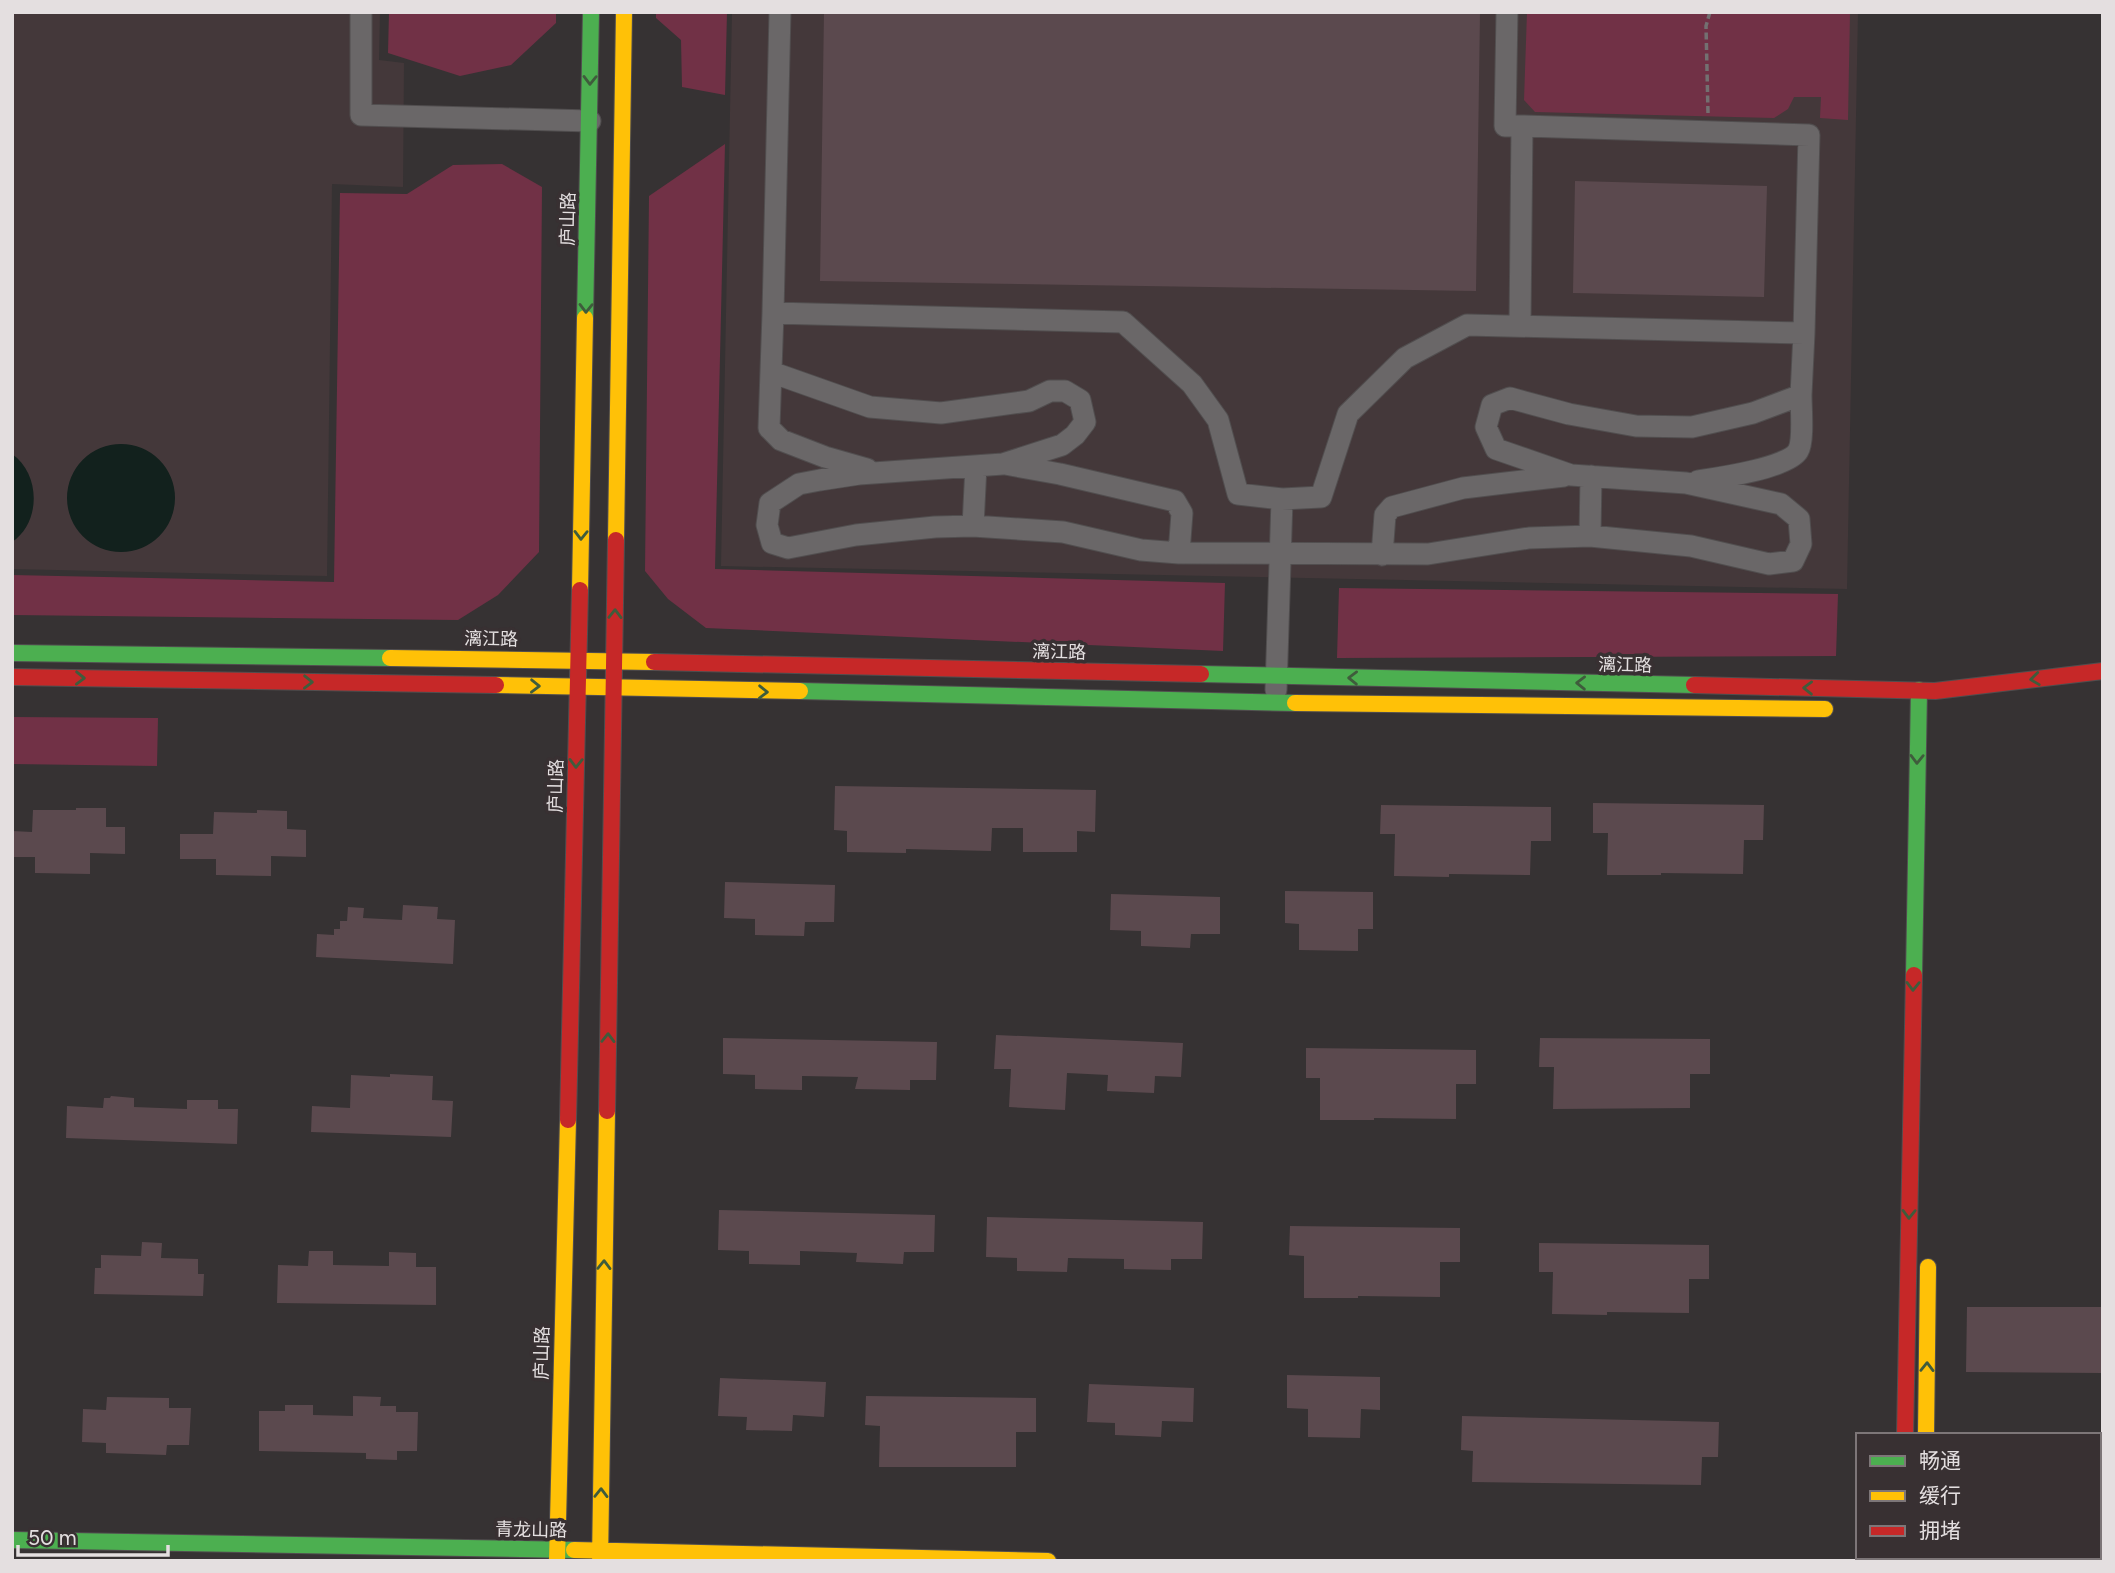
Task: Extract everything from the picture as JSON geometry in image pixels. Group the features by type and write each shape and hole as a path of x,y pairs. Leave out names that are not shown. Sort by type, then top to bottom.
{"street":[{"path":"361,12 360,115 606,121"},
{"name":"庐山路","path":"591,12 606,121 614,661 600,1555"},
{"name":"庐山路","path":"557,1555 579,660 606,121 624,12"},
{"path":"780,12 769,428 781,440 879,472"},
{"path":"1507,12 1505,126 1809,135 1800,448 1794,456 1752,472 1686,483"},
{"path":"1520,326 1521,126"},
{"path":"773,313 1123,322 1192,383 1218,420 1238,494 1282,499 1321,497 1348,414 1405,358 1467,325 1804,333"},
{"path":"771,372 870,407 941,413 1029,401 1050,391 1065,391 1080,400 1085,422 1075,435 1062,445 1003,464 879,472 799,484 770,503 767,525 772,543 788,548 856,535 973,526 1063,532 1141,550 1180,553 1382,555 1428,554 1529,538 1590,536 1691,546 1769,564 1793,561 1801,544 1799,519 1781,504 1686,483 1581,476 1463,488 1392,507 1385,515 1382,555"},
{"path":"1581,476 1496,449 1486,427 1492,405 1510,398 1569,414 1636,426 1692,427 1753,413 1801,396"},
{"path":"1060,474 1062,445"},
{"path":"1503,452 1503,482"},
{"path":"820,480 821,455"},
{"path":"1003,464 1060,474 1175,501 1182,513 1180,553"},
{"path":"973,526 976,466"},
{"path":"1751,498 1752,472"},
{"path":"1581,476 1590,536"},
{"path":"1275,702 1282,499"},
{"name":"漓江路","path":"12,653 579,660 1927,691 2103,671"},
{"path":"12,677 578,686 1275,702 1834,709"},
{"path":"1905,1433 1919,710 1927,691"},
{"path":"1926,1433 1928,1254"},
{"name":"青龙山路","path":"12,1540 557,1555 1048,1561"}],"path":[{"path":"1708,132 1706,26 1710,12"}],"shaded area":[{"path":"12,12 380,12 379,60 404,63 403,187 332,184 327,576 12,569"},
{"path":"389,12 556,12 556,23 511,65 460,76 388,53"},
{"path":"656,12 727,12 725,95 682,87 681,40 656,18"},
{"path":"732,12 1858,12 1847,589 721,566"},
{"path":"1527,12 1850,12 1848,120 1820,118 1821,97 1794,97 1788,109 1774,118 1535,112 1524,100"},
{"path":"725,144 715,569 1225,583 1223,651 706,628 668,599 645,571 649,196"},
{"path":"502,164 542,187 539,552 498,595 458,620 12,615 12,575 334,582 340,193 407,194 453,165"},
{"path":"121,444 142,448 159,460 171,477 175,498 171,519 159,536 142,548 121,552 100,548 83,536 71,519 67,498 71,477 83,460 100,448"},
{"path":"12,454 22,463 28,474 34,498 28,523 22,534 12,542"},
{"path":"1339,588 1838,594 1836,656 1337,658"},
{"path":"12,717 158,718 157,766 12,764"}],"building":[{"path":"824,12 1480,12 1476,291 820,281"},
{"path":"1575,181 1767,186 1764,297 1573,293"},
{"path":"835,786 1096,790 1095,832 1077,831 1077,852 1023,852 1023,828 992,828 991,851 906,849 906,853 847,852 847,831 834,830"},
{"path":"1593,803 1764,805 1763,840 1744,840 1743,874 1607,875 1608,833 1593,833"},
{"path":"1381,805 1551,807 1551,841 1531,841 1530,875 1394,876 1395,834 1380,834"},
{"path":"106,808 106,827 125,827 125,854 90,853 90,874 35,873 35,857 12,857 12,831 32,832 33,810"},
{"path":"257,810 287,811 287,829 306,830 306,857 271,856 271,876 216,875 216,859 180,859 180,834 213,834 214,812 257,813"},
{"path":"725,882 835,885 834,922 805,922 804,936 755,935 755,919 724,918"},
{"path":"1285,891 1373,892 1373,929 1358,929 1358,951 1299,950 1299,924 1285,923"},
{"path":"1111,894 1220,897 1220,934 1191,934 1190,948 1141,946 1141,931 1110,930"},
{"path":"403,905 438,907 437,919 455,920 453,964 316,957 317,934 334,935 334,929 340,929 340,921 347,921 348,907 364,908 363,918 402,920"},
{"path":"996,1035 1183,1043 1181,1077 1155,1076 1154,1093 1107,1091 1108,1075 1067,1073 1065,1110 1009,1107 1011,1069 994,1069"},
{"path":"723,1038 937,1042 936,1080 910,1080 910,1090 855,1089 858,1077 802,1076 802,1090 755,1089 755,1075 723,1074"},
{"path":"1540,1038 1710,1039 1710,1074 1690,1074 1690,1108 1553,1109 1554,1067 1539,1067"},
{"path":"1306,1048 1476,1050 1476,1084 1456,1084 1456,1119 1320,1120 1320,1078 1306,1078"},
{"path":"390,1074 433,1076 432,1100 453,1101 451,1137 311,1132 312,1106 350,1108 351,1075 390,1077"},
{"path":"104,1098 134,1098 134,1107 187,1109 187,1100 218,1100 218,1109 238,1109 237,1144 66,1138 67,1106 103,1108"},
{"path":"719,1210 935,1215 934,1252 904,1252 903,1264 856,1262 857,1253 800,1251 800,1265 749,1264 749,1251 718,1250"},
{"path":"987,1217 1203,1222 1202,1259 1171,1259 1171,1270 1124,1269 1124,1259 1068,1258 1067,1272 1017,1271 1017,1258 986,1257"},
{"path":"1290,1226 1460,1228 1460,1262 1440,1262 1440,1297 1304,1298 1304,1256 1289,1255"},
{"path":"142,1242 162,1243 161,1258 198,1259 198,1274 204,1274 203,1296 94,1294 95,1268 101,1268 101,1255 141,1256"},
{"path":"1539,1243 1709,1245 1709,1279 1689,1279 1689,1313 1552,1314 1553,1272 1539,1272"},
{"path":"309,1251 333,1251 333,1265 389,1266 389,1252 416,1253 416,1267 436,1267 436,1305 277,1303 278,1265 308,1266"},
{"path":"1967,1307 2103,1307 2103,1373 1966,1372"},
{"path":"1287,1375 1380,1377 1380,1410 1361,1409 1360,1438 1308,1437 1308,1409 1287,1408"},
{"path":"720,1378 826,1382 824,1417 793,1415 792,1431 746,1430 747,1417 718,1416"},
{"path":"1089,1384 1194,1388 1193,1422 1162,1421 1161,1437 1115,1435 1115,1423 1087,1422"},
{"path":"353,1396 381,1397 380,1406 396,1406 396,1412 418,1412 417,1451 397,1451 397,1460 366,1459 366,1453 259,1451 259,1411 285,1411 285,1405 313,1405 313,1415 353,1416"},
{"path":"866,1396 1036,1398 1036,1432 1016,1432 1016,1467 879,1467 880,1426 865,1425"},
{"path":"107,1397 169,1398 169,1408 191,1408 189,1445 167,1445 166,1455 106,1453 106,1443 82,1442 83,1409 106,1410"},
{"path":"1462,1416 1719,1422 1718,1457 1702,1457 1701,1485 1472,1482 1473,1451 1461,1450"}],"traffic: fast":[{"path":"585,318 591,12"},
{"path":"12,653 390,658"},
{"path":"1201,674 1694,685"},
{"path":"1914,975 1919,690"},
{"path":"800,691 1295,703"},
{"path":"12,1540 574,1550"}],"traffic: slow":[{"path":"616,540 624,12"},
{"path":"580,590 585,318"},
{"path":"390,658 654,662"},
{"path":"496,685 800,691"},
{"path":"1295,703 1825,709"},
{"path":"600,1561 607,1111"},
{"path":"557,1561 568,1120"},
{"path":"1926,1433 1928,1267"},
{"path":"574,1550 1048,1561"}],"traffic: jam":[{"path":"607,1111 616,540"},
{"path":"568,1120 580,590"},
{"path":"654,662 1201,674"},
{"path":"1694,685 1935,691 2103,671"},
{"path":"12,677 496,685"},
{"path":"1905,1433 1914,975"}]}
